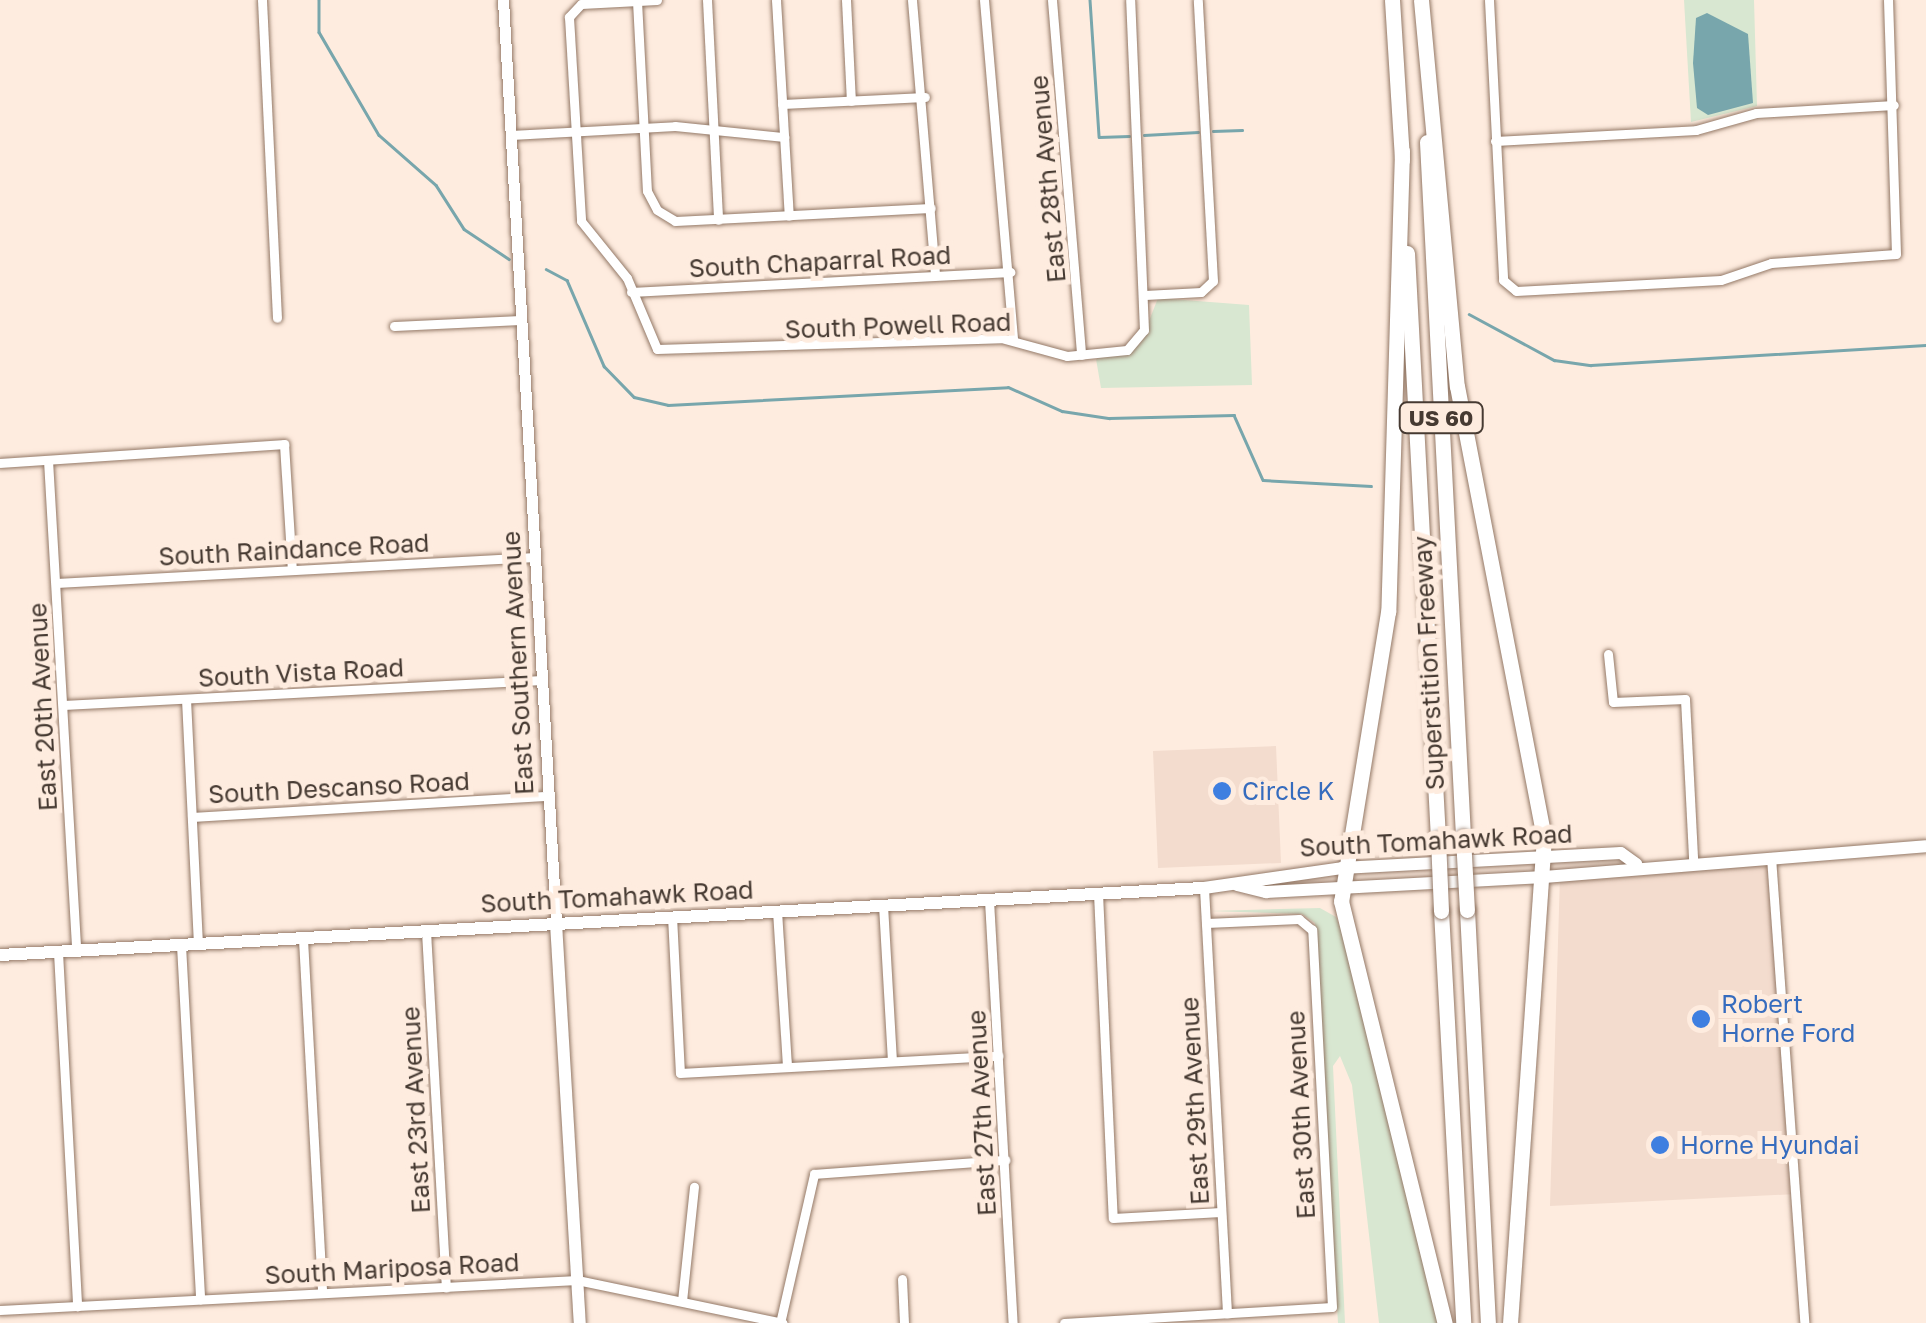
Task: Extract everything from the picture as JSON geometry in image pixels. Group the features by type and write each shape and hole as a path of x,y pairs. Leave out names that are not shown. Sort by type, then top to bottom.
{"highway":[{"name":"Superstition Freeway","path":"1392,0 1463,1323"},
{"name":"Superstition Freeway","path":"1420,0 1488,1323"},
{"path":"1420,0 1457,386 1544,858 1518,1115 1510,1323"},
{"path":"1402,151 1388,612 1341,887 1445,1323"}],"main road":[{"name":"South Tomahawk Road","path":"1238,885 1341,887 1544,876 1693,859 1926,846"},
{"name":"South Tomahawk Road","path":"0,955 1204,888 1342,868 1621,853 1636,864"},
{"name":"East Southern Avenue","path":"556,923 580,1323"}],"street":[{"path":"262,0 278,318"},
{"name":"East Southern Avenue","path":"503,0 556,923"},
{"path":"631,292 582,221 572,8 657,0"},
{"path":"707,0 718,220"},
{"path":"776,0 789,216"},
{"path":"846,0 851,101"},
{"path":"912,0 925,97 935,276"},
{"path":"984,0 1013,339"},
{"name":"East 28th Avenue","path":"1052,0 1081,355"},
{"path":"1130,0 1146,295 1210,288 1198,0"},
{"path":"1488,0 1507,288 1721,280 1770,263 1899,252 1888,0"},
{"path":"637,1 647,191 657,210 675,221 931,208"},
{"path":"782,104 925,97"},
{"path":"1496,141 1696,130 1756,113 1894,105"},
{"path":"510,135 644,128 784,137"},
{"name":"South Chaparral Road","path":"631,292 1010,272"},
{"name":"South Powell Road","path":"631,292 656,348 678,355 1013,339 1081,355 1137,342 1146,295"},
{"path":"394,326 521,320"},
{"path":"0,463 284,444 292,570"},
{"name":"East 20th Avenue","path":"48,460 76,951"},
{"name":"South Raindance Road","path":"56,583 535,557"},
{"path":"1608,654 1613,702 1684,699 1693,859"},
{"name":"South Vista Road","path":"63,705 542,680"},
{"path":"186,699 198,944"},
{"name":"South Descanso Road","path":"192,816 548,796"},
{"path":"1770,855 1804,1323"},
{"name":"East 29th Avenue","path":"1204,888 1227,1313"},
{"path":"1098,894 1113,1218 1221,1212"},
{"name":"East 27th Avenue","path":"989,900 1013,1323"},
{"path":"883,906 892,1061"},
{"path":"778,911 786,1067"},
{"path":"672,916 680,1073 999,1056"},
{"name":"East 30th Avenue","path":"1206,923 1308,922 1332,1307 1227,1313"},
{"name":"East 23rd Avenue","path":"426,931 446,1287"},
{"path":"303,938 322,1292"},
{"path":"180,946 200,1300"},
{"path":"58,952 78,1306"},
{"path":"781,1323 814,1174 1004,1160"},
{"path":"682,1302 694,1187"},
{"path":"902,1279 904,1323"},
{"name":"South Mariposa Road","path":"0,1310 577,1280 781,1323"},
{"path":"1064,1323 1227,1313"}],"shaded area":[{"path":"1276,746 1281,863 1158,868 1153,751"},
{"path":"1770,855 1797,1194 1550,1206 1560,876"}],"green space":[{"path":"1684,0 1754,0 1757,106 1691,122"},
{"path":"1158,298 1249,305 1252,385 1101,388 1096,359 1140,344"},
{"path":"1320,908 1336,917 1349,949 1440,1323 1379,1323 1352,1085 1340,1056 1333,1066 1345,1323 1338,1323 1315,923 1302,914 1210,911"}],"water":[{"path":"1707,13 1748,34 1753,103 1708,115 1697,108 1693,63 1696,18"}],"waterway":[{"path":"319,0 319,32 379,135 436,185 464,229 509,259"},
{"path":"1090,0 1099,137 1129,136"},
{"path":"1213,131 1242,130"},
{"path":"1144,135 1198,132"},
{"path":"546,269 567,280 604,366 634,397 668,405 1008,387 1062,411 1109,418 1234,415 1263,480 1371,486"},
{"path":"1469,314 1554,360 1591,365 1926,345"}],"place":[{"name":"Circle K","path":"1222,791"},
{"name":"Robert Horne Ford","path":"1701,1019"},
{"name":"Horne Hyundai","path":"1660,1145"}]}
